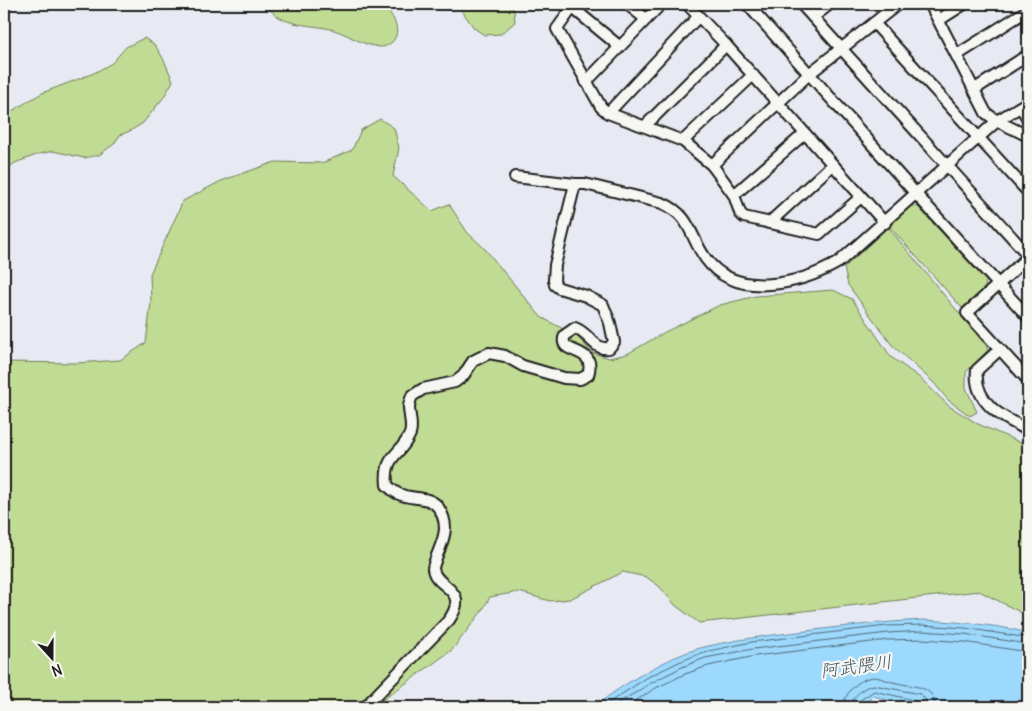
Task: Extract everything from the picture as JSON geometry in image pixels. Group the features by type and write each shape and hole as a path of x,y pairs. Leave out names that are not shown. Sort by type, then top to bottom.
{"street":[{"path":"627,4 646,19"},
{"path":"586,82 661,4"},
{"path":"686,4 726,45 885,223"},
{"path":"747,4 1028,317"},
{"path":"801,4 1028,256 967,313 1028,380"},
{"path":"813,17 830,4"},
{"path":"712,165 810,74 898,4"},
{"path":"930,4 986,113 996,121 1028,136"},
{"path":"939,20 964,4"},
{"path":"619,46 570,6 556,29 601,107 608,113 683,141 712,165 734,195 740,213 744,217 819,234 861,197"},
{"path":"957,55 1028,10"},
{"path":"608,113 698,17"},
{"path":"874,23 1028,192"},
{"path":"645,126 726,45"},
{"path":"975,89 1028,55"},
{"path":"683,141 753,76"},
{"path":"515,177 585,184 672,207 688,223 705,258 714,269 734,281 749,284 766,284 814,276 839,262 885,223 996,121 1025,105 1028,119"},
{"path":"734,195 804,134"},
{"path":"769,223 832,165"},
{"path":"365,707 455,612 456,601 453,592 435,576 433,567 444,540 446,528 438,507 429,500 398,494 387,485 386,472 389,461 412,432 409,405 412,396 423,389 456,382 463,376 473,361 489,353 505,356 523,366 538,371 564,378 580,379 588,375 591,366 590,361 565,345 563,342 565,335 574,328 582,331 601,348 609,348 614,342 610,323 603,305 586,296 555,285 555,265 576,184"},
{"path":"999,350 977,370 979,388 989,407 1028,430"}],"green space":[{"path":"265,4 382,4 393,17 397,28 395,39 386,46 374,46 327,28 289,22 272,12"},
{"path":"457,4 509,4 514,10 515,22 501,34 484,35 474,28"},
{"path":"144,38 155,45 173,81 164,97 143,123 120,135 114,144 99,155 84,158 53,151 15,163 4,171 4,120 12,111 42,93 94,73 112,63 126,47"},
{"path":"380,119 394,128 399,148 393,176 432,211 449,204 467,232 485,249 541,317 576,336 593,353 609,358 627,354 665,332 720,305 756,296 833,290 852,299 891,357 920,378 949,406 978,424 1028,446 1028,616 979,591 699,623 675,605 659,586 646,577 623,572 570,599 550,601 519,592 490,597 482,611 452,650 373,707 4,707 4,362 76,363 120,360 146,343 151,302 150,274 183,201 221,181 275,162 322,163 352,150 361,130"},
{"path":"911,206 917,206 986,281 985,289 962,308 889,226"},
{"path":"888,227 987,347 988,350 966,372 966,388 977,412 970,416 948,400 934,383 892,345 848,285 844,268"}],"water":[{"name":"阿武隈川","path":"923,620 989,625 1028,633 1028,707 939,707 893,702 874,696 860,707 594,707 618,689 646,672 676,657 704,647 780,634 864,624"}]}
